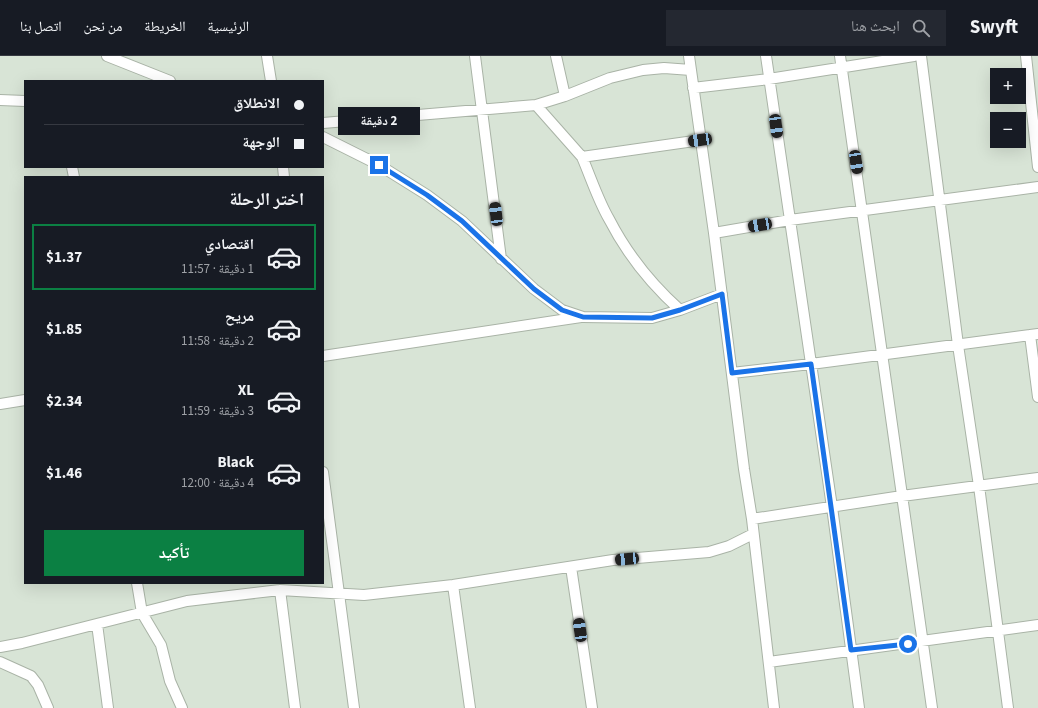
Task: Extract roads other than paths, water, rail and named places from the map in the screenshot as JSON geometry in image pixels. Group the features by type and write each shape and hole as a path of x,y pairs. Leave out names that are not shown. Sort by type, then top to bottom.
{"street":[{"path":"107,56 167,80"},
{"path":"267,56 271,80"},
{"path":"475,56 501,259"},
{"path":"556,56 565,96"},
{"path":"689,56 752,519 774,708"},
{"path":"766,56 832,507 859,708"},
{"path":"840,56 863,210 932,708"},
{"path":"693,88 770,79 914,56"},
{"path":"921,56 958,345 979,486 1008,708"},
{"path":"1026,56 1038,167"},
{"path":"324,123 536,105 565,96 610,78 643,70 664,68 690,70"},
{"path":"0,100 24,101"},
{"path":"536,105 582,157 608,219 636,264 662,294 680,310"},
{"path":"324,138 379,165 427,195 462,221 534,289 562,310 583,317"},
{"path":"582,157 700,140"},
{"path":"714,233 790,220 1038,187"},
{"path":"324,356 583,317 652,318 680,310 722,294"},
{"path":"732,373 882,355 1034,334 1038,397"},
{"path":"0,404 24,400"},
{"path":"752,519 902,496 1038,478"},
{"path":"324,479 354,708"},
{"path":"0,646 22,643 187,601 280,590 364,595 453,585 613,560 709,552 729,546 753,534"},
{"path":"571,567 592,708"},
{"path":"137,584 142,613 161,646 170,681 182,708"},
{"path":"453,585 470,708"},
{"path":"280,590 295,708"},
{"path":"96,624 108,708"},
{"path":"769,662 1038,625"},
{"path":"0,662 31,676 38,685 48,708"}]}
